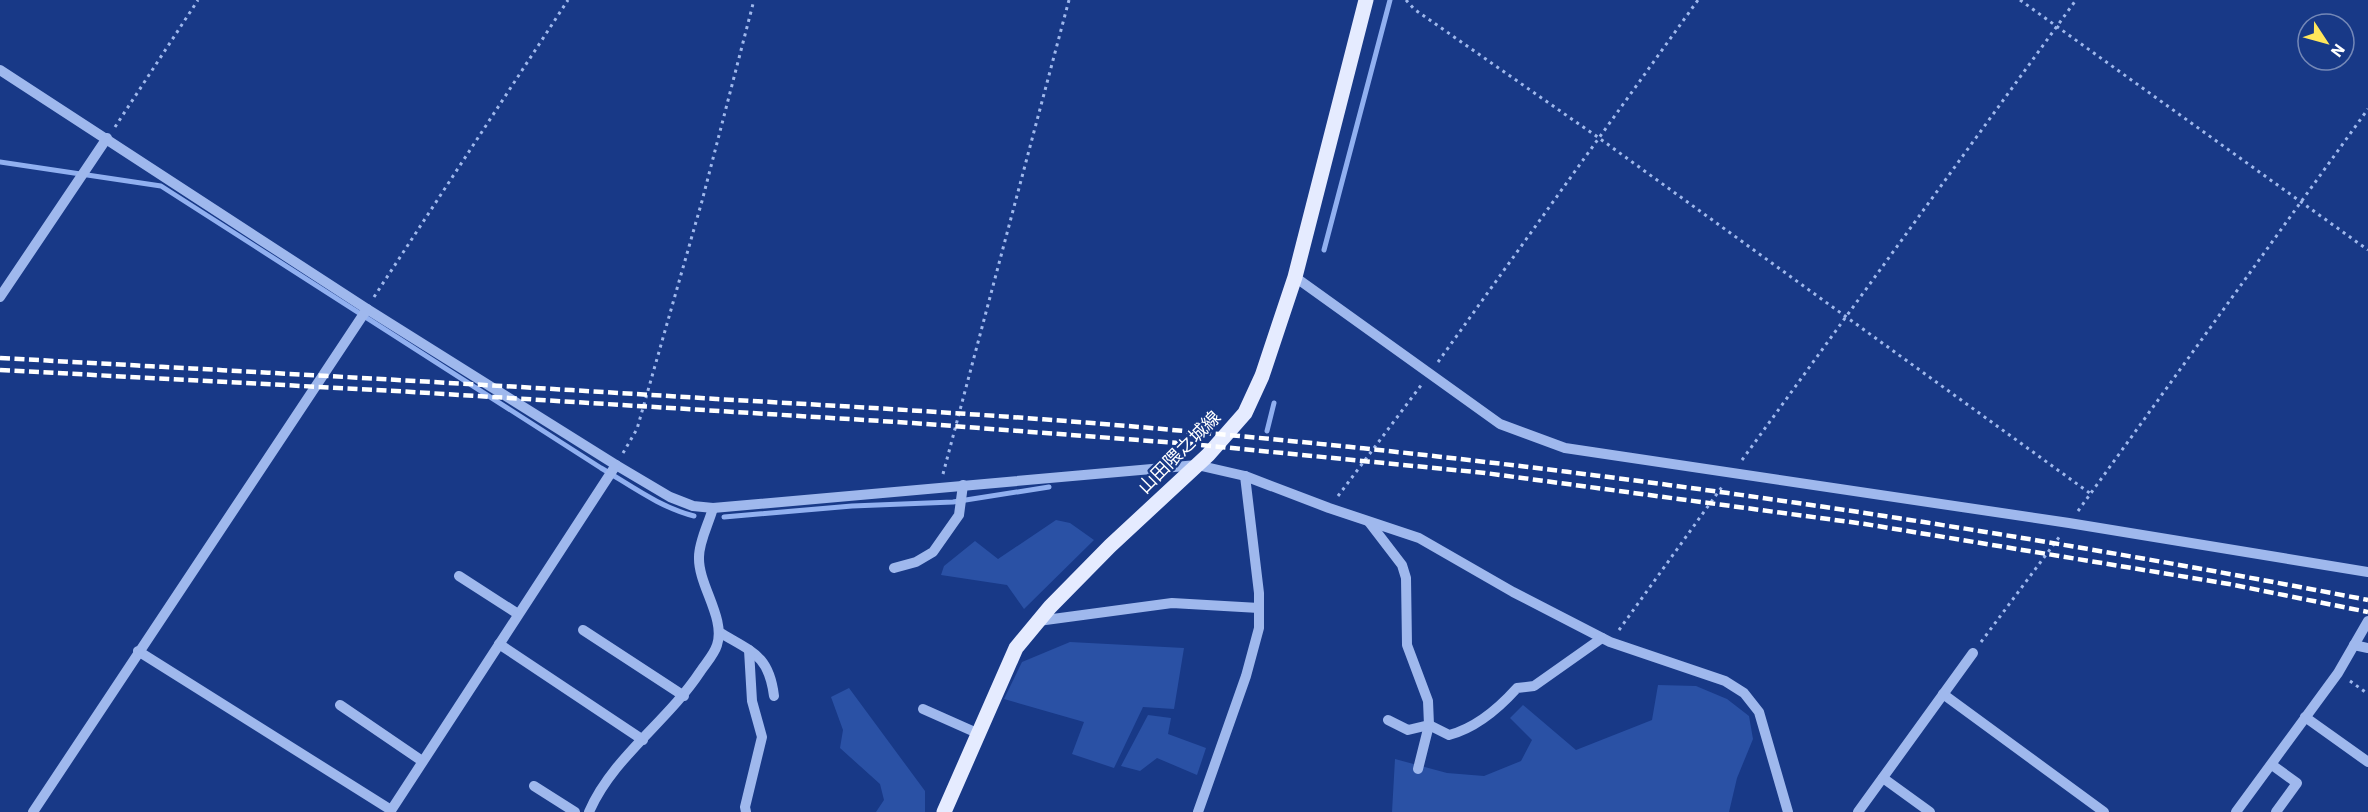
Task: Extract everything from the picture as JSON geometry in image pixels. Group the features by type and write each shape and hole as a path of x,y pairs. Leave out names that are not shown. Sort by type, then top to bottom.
{"main road":[{"name":"山田隈之城線","path":"944,812 1016,648 1038,621 1110,546 1197,465 1245,413 1262,376 1294,278 1366,0"}],"street":[{"path":"0,70 107,138 364,313 612,471 693,506 713,508 940,488 962,496 1197,465 1245,476 1329,508 1419,538 1513,592 1606,640 1725,681 1744,693 1760,712 1788,812"},
{"path":"0,297 107,138"},
{"path":"1294,278 1500,423 1554,445 2069,523 2368,572"},
{"path":"33,812 364,313"},
{"path":"138,651 390,811 612,471"},
{"path":"1198,812 1246,676 1259,628 1259,608 1245,476"},
{"path":"894,568 916,562 933,552 959,515 962,496"},
{"path":"589,812 596,796 613,772 684,696 717,646 719,632 702,577 699,556 713,508"},
{"path":"1369,521 1402,565 1406,579 1407,645 1428,700 1429,725 1418,769"},
{"path":"459,576 518,614"},
{"path":"1038,621 1172,603 1259,608"},
{"path":"2236,812 2338,673 2368,621"},
{"path":"583,630 684,696"},
{"path":"719,632 749,650 765,663 772,679 774,696"},
{"path":"1388,720 1408,730 1429,725 1449,735 1458,733 1497,710 1517,688 1534,686 1606,640"},
{"path":"499,644 643,740"},
{"path":"2354,645 2368,648"},
{"path":"746,812 745,807 762,736 752,701 749,650"},
{"path":"1858,812 1973,653"},
{"path":"1943,694 2104,812"},
{"path":"340,705 422,761"},
{"path":"923,709 977,733"},
{"path":"2305,717 2368,762"},
{"path":"2272,765 2297,783 2276,812"},
{"path":"1883,777 1930,812"},
{"path":"534,786 575,812"}],"path":[{"path":"107,138 198,0"},
{"path":"364,313 568,0"},
{"path":"612,471 637,429 702,201 754,0"},
{"path":"940,488 1069,0"},
{"path":"1406,0 1414,9 1599,138 2091,494"},
{"path":"1329,508 1429,375 1698,0"},
{"path":"2020,0 2368,250"},
{"path":"1606,640 1732,473 2076,0"},
{"path":"1973,653 2091,494 2368,109"},
{"path":"2338,673 2368,694"}],"shaded area":[{"path":"1056,520 1070,523 1094,540 1024,609 1007,585 941,575 944,566 975,541 998,559"},
{"path":"1070,642 1184,648 1174,709 1143,707 1114,768 1072,754 1084,722 1004,699 1022,662"},
{"path":"1658,685 1696,686 1727,699 1749,716 1753,739 1737,778 1729,812 1392,812 1395,759 1447,773 1484,776 1521,761 1532,740 1510,718 1523,705 1576,750 1652,720"},
{"path":"849,688 925,791 925,812 876,812 884,800 880,784 840,748 843,730 831,697"},
{"path":"1148,715 1171,718 1168,734 1206,748 1197,775 1157,758 1140,771 1121,766"}],"waterway":[{"path":"1324,250 1390,0"},
{"path":"0,162 161,186 634,489 670,508 694,516"},
{"path":"1267,431 1274,403"},
{"path":"724,517 852,506 953,502 1049,487"}],"railway":[{"path":"0,358 956,413 1343,446 1490,462 1784,501 2076,547 2368,600"},
{"path":"0,370 396,391 913,423 1191,444 1485,473 1865,524 2229,584 2368,612"}]}
